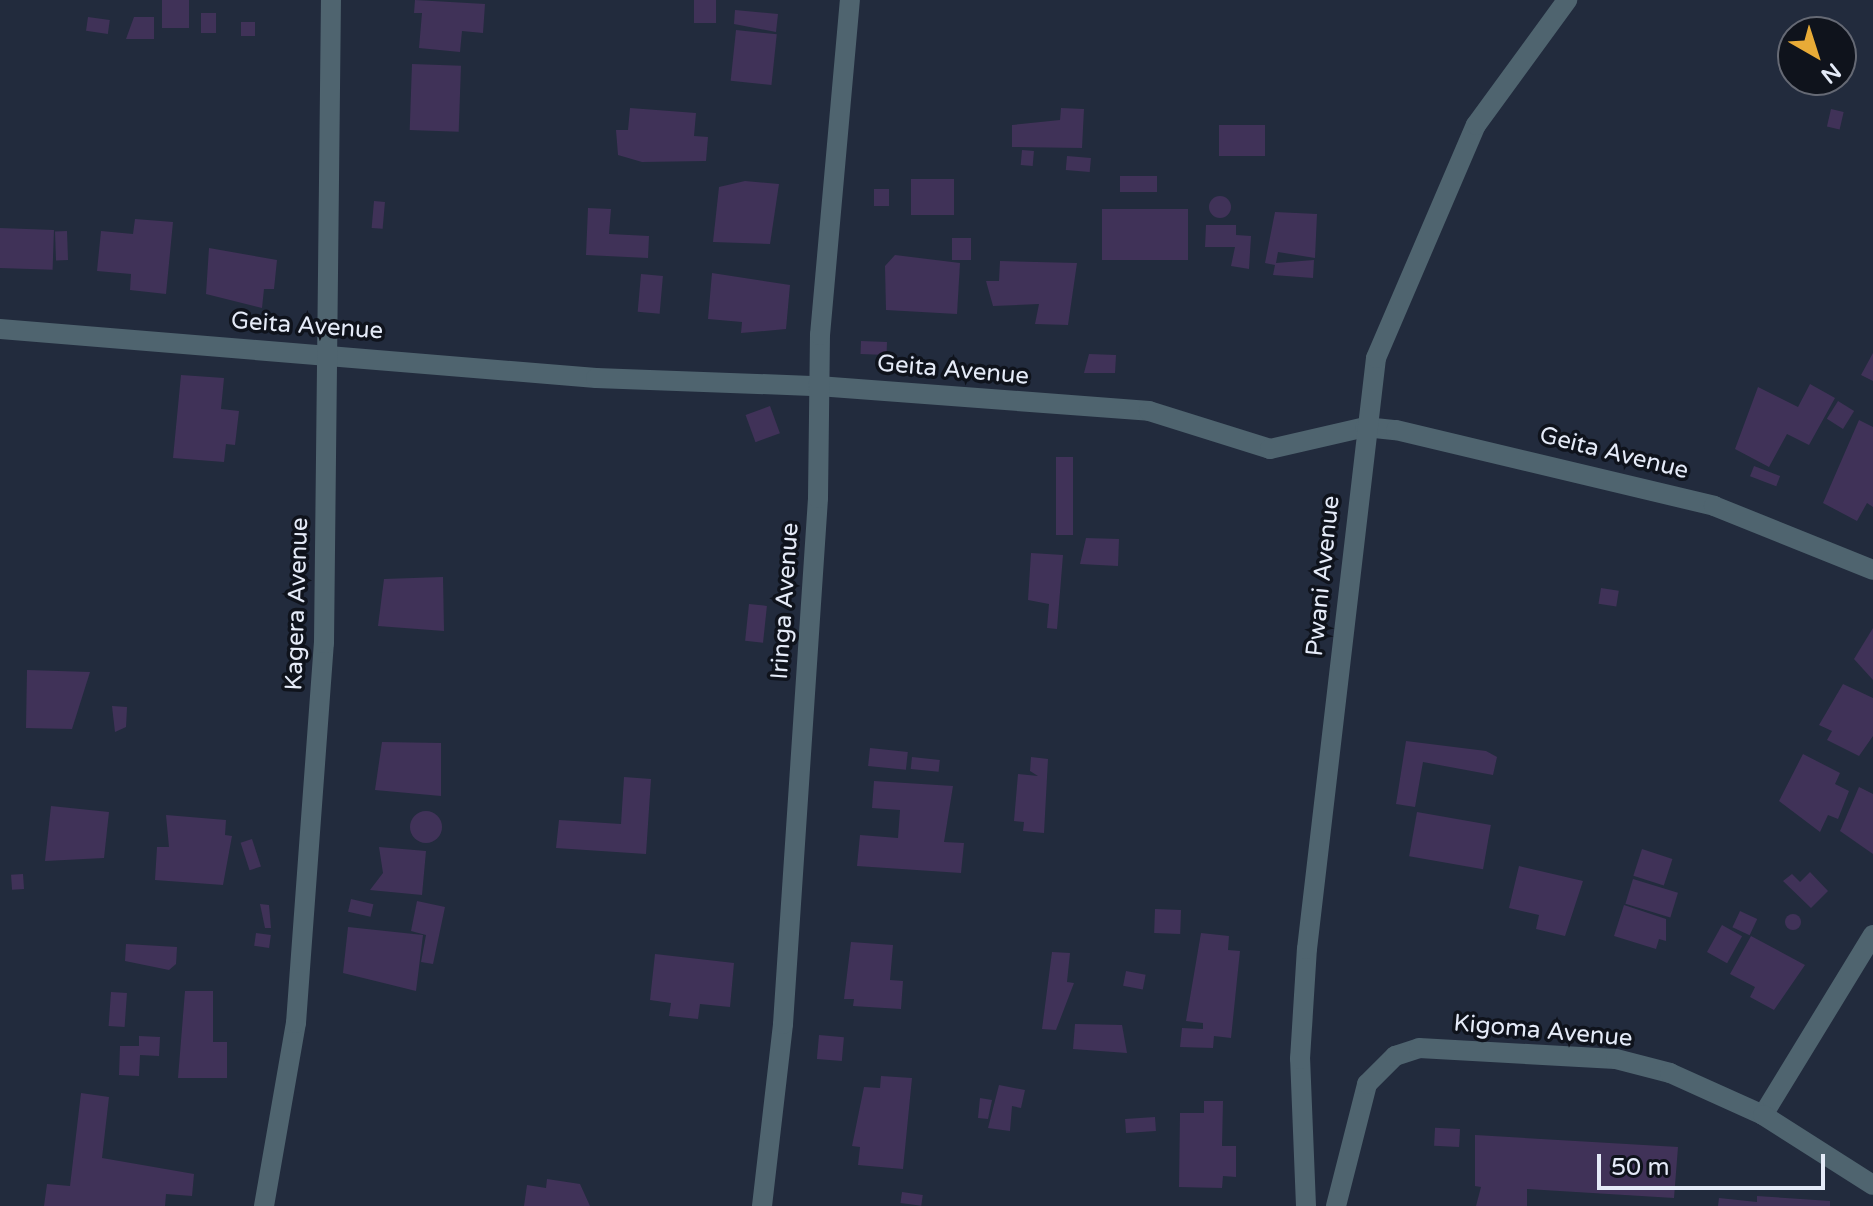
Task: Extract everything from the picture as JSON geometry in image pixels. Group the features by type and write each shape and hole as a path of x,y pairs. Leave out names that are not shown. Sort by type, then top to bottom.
{"street":[{"name":"Kagera Avenue","path":"264,1206 296,1023 310,877 324,643 331,0"},
{"name":"Iringa Avenue","path":"762,1206 783,1024 818,498 818,386 850,0"},
{"name":"Pwani Avenue","path":"1306,1206 1300,1059 1307,949 1365,427 1376,358 1457,163 1497,90 1567,0"},
{"name":"Geita Avenue","path":"0,329 329,352 596,378 818,386 1149,411 1270,449 1365,427 1485,446 1714,506 1873,570"},
{"path":"1763,1115 1873,935"},
{"name":"Kigoma Avenue","path":"1336,1206 1360,1098 1380,1069 1406,1050 1616,1059 1670,1073 1763,1115 1873,1185"}],"building":[{"path":"162,0 189,0 189,28 162,28"},
{"path":"415,0 485,4 483,33 462,31 460,52 419,48 422,13 414,13"},
{"path":"694,0 716,0 716,23 694,23"},
{"path":"735,10 778,14 776,32 734,24"},
{"path":"201,13 216,13 216,33 201,33"},
{"path":"88,17 110,20 108,34 86,31"},
{"path":"134,17 154,17 154,39 126,39"},
{"path":"241,22 255,22 255,36 241,36"},
{"path":"736,30 777,34 771,85 731,81"},
{"path":"412,64 461,66 459,132 410,130"},
{"path":"630,108 696,113 694,136 708,137 706,161 642,162 618,155 616,130 628,130"},
{"path":"1061,108 1084,109 1082,148 1012,147 1012,125 1060,120"},
{"path":"1831,109 1844,112 1840,129 1827,127"},
{"path":"1219,125 1265,125 1265,156 1219,156"},
{"path":"1022,150 1034,151 1033,166 1021,165"},
{"path":"1067,156 1091,158 1090,172 1066,170"},
{"path":"1120,176 1157,176 1157,192 1120,192"},
{"path":"911,179 954,179 954,215 911,215"},
{"path":"745,181 779,184 770,244 713,242 719,187"},
{"path":"874,189 889,189 889,206 874,206"},
{"path":"1220,196 1228,199 1231,207 1228,215 1220,218 1212,215 1209,207 1212,199"},
{"path":"374,201 385,202 383,229 372,228"},
{"path":"588,208 611,209 609,234 649,236 648,258 586,255"},
{"path":"1102,209 1188,209 1188,260 1102,260"},
{"path":"1275,212 1317,214 1315,258 1278,252 1276,263 1314,260 1313,278 1273,275 1275,265 1265,263"},
{"path":"135,219 173,222 166,294 130,290 131,274 97,271 101,231 133,234"},
{"path":"1206,225 1236,225 1236,235 1251,236 1249,269 1231,266 1235,247 1205,247"},
{"path":"0,228 54,230 53,270 0,268"},
{"path":"55,231 67,231 68,260 56,260"},
{"path":"952,238 971,238 971,260 952,260"},
{"path":"209,248 277,260 274,289 264,289 262,308 206,294"},
{"path":"895,255 960,263 957,314 886,310 885,266"},
{"path":"1000,261 1077,263 1068,325 1035,324 1039,304 993,306 986,281 999,281"},
{"path":"712,273 790,285 786,329 741,333 742,322 708,319"},
{"path":"641,274 663,276 660,314 638,312"},
{"path":"861,341 887,342 887,355 861,354"},
{"path":"1873,353 1873,381 1861,375"},
{"path":"1089,354 1116,355 1115,373 1084,373"},
{"path":"181,375 224,378 221,409 239,411 235,445 226,444 224,462 173,458"},
{"path":"1810,384 1835,398 1809,445 1787,434 1769,467 1735,449 1758,387 1798,407"},
{"path":"1838,401 1854,411 1843,429 1827,419"},
{"path":"770,406 780,433 755,442 746,415"},
{"path":"1859,420 1873,427 1873,507 1867,503 1857,521 1823,503"},
{"path":"1056,457 1073,457 1073,535 1056,535"},
{"path":"1754,466 1780,476 1776,486 1750,476"},
{"path":"1086,538 1119,539 1118,566 1080,564"},
{"path":"1031,553 1063,555 1057,629 1047,628 1049,604 1028,600"},
{"path":"443,577 444,631 378,626 384,579"},
{"path":"1601,588 1619,591 1616,607 1598,604"},
{"path":"749,604 767,606 763,643 745,641"},
{"path":"1873,628 1873,680 1854,659"},
{"path":"27,670 90,672 72,729 26,728"},
{"path":"1843,684 1873,698 1873,736 1859,756 1827,740 1832,731 1819,725"},
{"path":"112,706 127,707 126,727 115,732"},
{"path":"1406,741 1486,751 1497,757 1493,775 1423,762 1415,807 1396,804"},
{"path":"382,742 441,743 441,796 375,790"},
{"path":"870,748 908,752 906,770 868,766"},
{"path":"1803,754 1840,773 1835,784 1849,791 1838,819 1828,815 1820,832 1779,801"},
{"path":"912,757 940,760 939,772 911,769"},
{"path":"1031,757 1048,759 1044,833 1023,831 1024,822 1014,821 1018,774 1038,776 1030,771"},
{"path":"624,777 651,779 646,854 556,848 559,820 621,824"},
{"path":"874,781 953,786 944,842 964,843 961,873 857,866 860,835 898,838 900,810 872,808"},
{"path":"1859,787 1873,794 1873,854 1840,831"},
{"path":"51,806 109,812 104,858 45,861"},
{"path":"426,811 438,815 442,827 438,839 426,843 414,839 410,827 414,815"},
{"path":"1417,812 1491,825 1483,869 1409,856"},
{"path":"166,815 226,820 225,835 232,836 223,885 155,880 157,847 169,847"},
{"path":"252,839 261,867 250,870 241,843"},
{"path":"379,847 426,851 422,895 370,890 383,873"},
{"path":"1642,849 1672,859 1664,886 1633,876"},
{"path":"1519,866 1583,881 1565,936 1536,929 1539,915 1509,908"},
{"path":"1810,872 1828,891 1811,908 1783,881 1792,874 1800,882"},
{"path":"23,874 24,889 12,890 11,875"},
{"path":"1633,879 1678,893 1670,918 1625,904"},
{"path":"351,899 373,904 370,917 348,912"},
{"path":"417,901 445,907 433,964 421,962 426,935 411,931"},
{"path":"260,904 269,905 271,928 265,928"},
{"path":"1624,905 1666,919 1666,941 1659,939 1656,949 1614,936"},
{"path":"1155,909 1181,910 1180,934 1154,933"},
{"path":"1740,911 1757,919 1750,935 1732,927"},
{"path":"1790,914 1796,914 1801,922 1799,928 1790,930 1785,925 1785,919"},
{"path":"1722,925 1742,936 1727,963 1707,952"},
{"path":"348,927 423,935 416,991 343,973"},
{"path":"256,933 271,935 269,948 254,946"},
{"path":"1201,933 1229,936 1228,950 1240,951 1231,1038 1214,1036 1213,1048 1180,1047 1182,1028 1203,1029 1203,1023 1186,1021"},
{"path":"1751,936 1805,965 1774,1010 1750,997 1755,987 1730,974"},
{"path":"851,942 893,945 890,980 903,981 901,1009 853,1006 854,999 844,999"},
{"path":"126,944 177,947 176,964 169,970 125,961"},
{"path":"1052,952 1070,953 1067,982 1074,983 1056,1030 1042,1029"},
{"path":"655,954 734,963 730,1007 700,1004 698,1019 669,1016 671,1003 650,1000"},
{"path":"1126,971 1146,975 1143,990 1123,986"},
{"path":"185,991 213,991 213,1042 227,1042 227,1078 178,1078"},
{"path":"111,992 127,993 125,1027 109,1026"},
{"path":"1075,1024 1122,1025 1127,1053 1073,1049"},
{"path":"819,1035 844,1037 842,1061 817,1059"},
{"path":"139,1036 160,1037 159,1056 140,1055 139,1076 119,1075 120,1046 139,1046"},
{"path":"881,1076 912,1078 903,1169 858,1165 860,1147 852,1146 864,1087 880,1088"},
{"path":"999,1085 1025,1090 1021,1108 1012,1106 1010,1131 988,1128"},
{"path":"81,1093 109,1097 102,1158 194,1174 192,1196 166,1194 165,1206 44,1206 47,1184 70,1186"},
{"path":"980,1098 992,1100 988,1119 978,1118"},
{"path":"1204,1101 1223,1101 1222,1146 1236,1146 1236,1177 1223,1176 1222,1188 1179,1187 1180,1113 1204,1113"},
{"path":"1155,1117 1156,1131 1126,1133 1125,1119"},
{"path":"1435,1128 1460,1129 1459,1147 1434,1146"},
{"path":"1475,1135 1678,1147 1674,1198 1527,1189 1527,1206 1476,1206 1481,1187 1475,1186"},
{"path":"547,1179 580,1184 590,1206 524,1206 527,1185 546,1188"},
{"path":"902,1192 923,1195 921,1206 900,1203"},
{"path":"1757,1196 1830,1201 1830,1206 1718,1206 1719,1198 1757,1202"}]}
